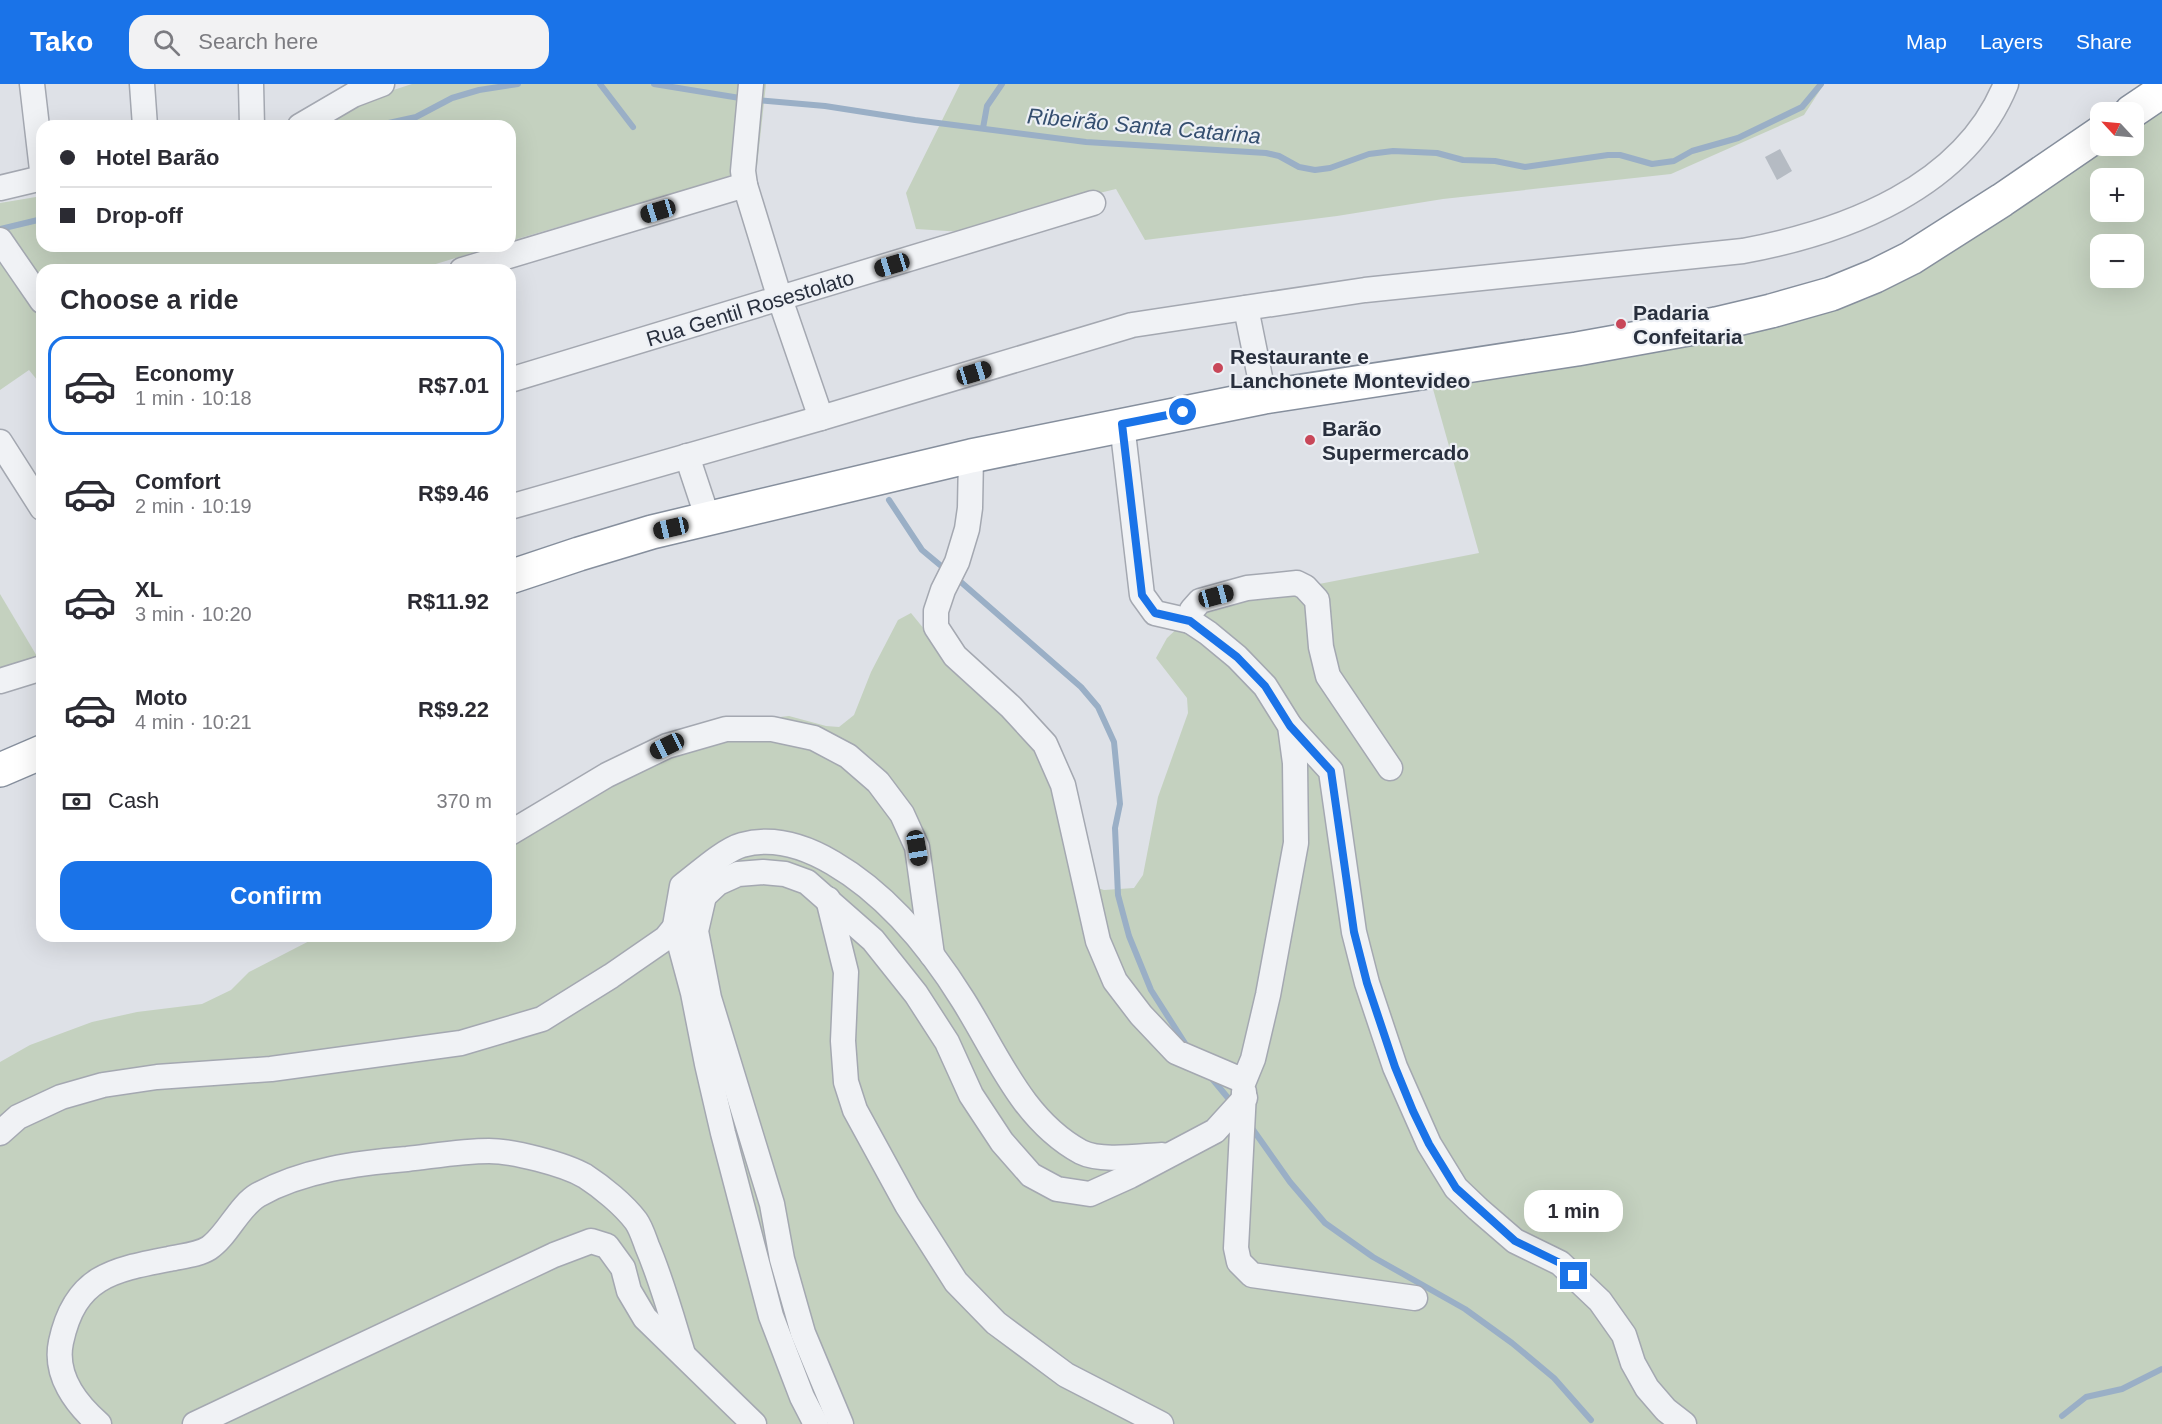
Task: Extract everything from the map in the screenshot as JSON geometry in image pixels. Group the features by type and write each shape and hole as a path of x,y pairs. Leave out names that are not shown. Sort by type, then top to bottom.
{"highway":[{"path":"2144,103 2162,91"},
{"path":"516,575 579,554 708,519 971,456 1122,424 1264,397 1576,349 1771,311 1831,294 1911,258 2090,140"},
{"path":"0,770 36,755"}],"street":[{"path":"32,84 36,120"},
{"path":"142,84 145,120"},
{"path":"251,84 252,120"},
{"path":"309,120 353,89 382,84"},
{"path":"516,504 821,418 1132,325 1375,289 1743,251 1805,237 1879,209 1911,191 1948,164 1986,121 2006,84"},
{"path":"750,95 742,171 745,185 780,299 821,418"},
{"path":"0,188 36,179"},
{"path":"482,264 745,185"},
{"name":"Rua Gentil Rosestolato","path":"516,378 1093,203"},
{"path":"0,240 36,292"},
{"path":"1246,308 1264,397"},
{"path":"1122,424 1142,595 1155,613 1190,621 1237,657 1265,686 1290,726 1331,771 1356,942 1395,1067 1429,1144 1456,1188 1478,1209 1515,1241 1560,1263 1600,1301 1624,1335 1633,1363 1647,1388 1666,1410 1684,1424"},
{"path":"0,442 36,499"},
{"path":"687,456 708,519"},
{"path":"971,456 970,508 967,529 957,562 943,590 936,611 936,627 955,656 1011,706 1045,744 1063,785 1098,941 1115,981 1141,1015 1176,1052 1244,1090"},
{"path":"1190,621 1192,610 1200,601 1248,588 1297,583 1305,587 1317,600 1321,647 1328,676 1390,768"},
{"path":"0,681 36,670"},
{"path":"1290,726 1295,763 1296,843 1268,995 1244,1090 1236,1248 1239,1262 1252,1275 1415,1298"},
{"path":"516,829 607,775 667,746 726,729 772,729 814,738 848,756 878,782 902,814 917,848 932,955"},
{"path":"816,1424 802,1397 771,1316 720,1122 693,993 675,926 682,886 741,845 774,841 813,852 870,888 902,919 932,955 963,999 1018,1092 1034,1114 1059,1137 1083,1153 1107,1157 1168,1155"},
{"path":"0,1133 18,1117 61,1097 103,1085 157,1077 271,1069 461,1042 542,1019 666,938 718,883 738,874 764,872 785,874 807,882 873,940 916,994 947,1042 971,1095 1002,1142 1031,1175 1057,1189 1090,1194 1130,1176 1215,1131 1244,1090"},
{"path":"704,896 696,931 709,998 772,1204 782,1260 803,1333 841,1424"},
{"path":"828,899 846,972 843,1041 846,1082 855,1110 907,1205 956,1282 996,1323 1066,1375 1161,1424"},
{"path":"99,1424 71,1392 62,1376 59,1350 65,1324 77,1298 98,1279 129,1266 193,1254 209,1248 256,1196 298,1177 360,1163 490,1151 538,1159 584,1176 614,1199 637,1222 653,1260 683,1354"},
{"path":"195,1424 554,1255 591,1241 607,1246 623,1268 629,1292 645,1318 754,1424"}],"green space":[{"path":"412,84 766,84 757,166 706,184 516,239 516,120 327,120 381,94"},
{"path":"960,84 1824,84 1804,115 1671,174 1443,199 1337,216 1145,240 1116,189 1091,195 979,233 916,229 906,193"},
{"path":"2162,110 2162,1424 0,1424 0,1062 30,1045 92,1022 137,1012 202,1004 231,990 249,972 307,942 516,942 516,836 724,723 789,716 826,726 839,727 854,715 871,672 898,620 911,613 942,651 1028,735 1056,784 1091,886 1104,890 1134,888 1143,875 1158,797 1188,713 1187,698 1156,658 1167,638 1182,624 1208,612 1257,596 1479,553 1433,389 1633,357 1841,307 1867,299 1918,273 2094,156 2144,156 2144,122"},
{"path":"36,197 36,252 475,252 436,264 36,264 36,379 29,370 0,390 0,203"},
{"path":"0,594 36,655 36,665 0,676"}],"building":[{"path":"1780,149 1792,171 1777,180 1765,157"}],"waterway":[{"name":"Ribeirão Santa Catarina","path":"402,120 416,117 452,98 479,90 518,84"},
{"path":"600,84 633,127"},
{"name":"Ribeirão Santa Catarina","path":"654,84 746,99"},
{"path":"983,128 987,106 1002,84"},
{"name":"Ribeirão Santa Catarina","path":"756,100 825,106 1086,142 1266,153 1279,156 1299,167 1315,170 1330,168 1369,154 1393,151 1437,153 1463,160 1495,161 1525,167 1608,155 1620,155 1652,164 1674,161 1692,151 1738,138 1802,107 1821,84"},
{"name":"Ribeirão Santa Catarina","path":"0,229 36,220"},
{"path":"889,500 922,550 946,570"},
{"path":"954,576 1081,687 1098,707 1114,742 1120,804 1115,828 1118,895 1129,936 1151,990 1188,1048"},
{"path":"1209,1075 1233,1104"},
{"path":"1249,1124 1290,1182 1325,1223 1373,1257 1465,1309 1512,1343 1554,1378 1591,1420"},
{"path":"2062,1416 2086,1397 2122,1389 2162,1369"}],"place":[{"name":"Padaria Confeitaria","path":"1621,324"},
{"name":"Restaurante e Lanchonete Montevideo","path":"1218,368"},
{"name":"Barão Supermercado","path":"1310,440"}],"route":[{"path":"1183,412 1122,424 1142,595 1155,613 1190,621 1237,657 1265,686 1290,726 1331,771 1354,932 1367,983 1395,1067 1413,1111 1429,1144 1456,1188 1515,1241 1560,1263 1574,1276"}]}
